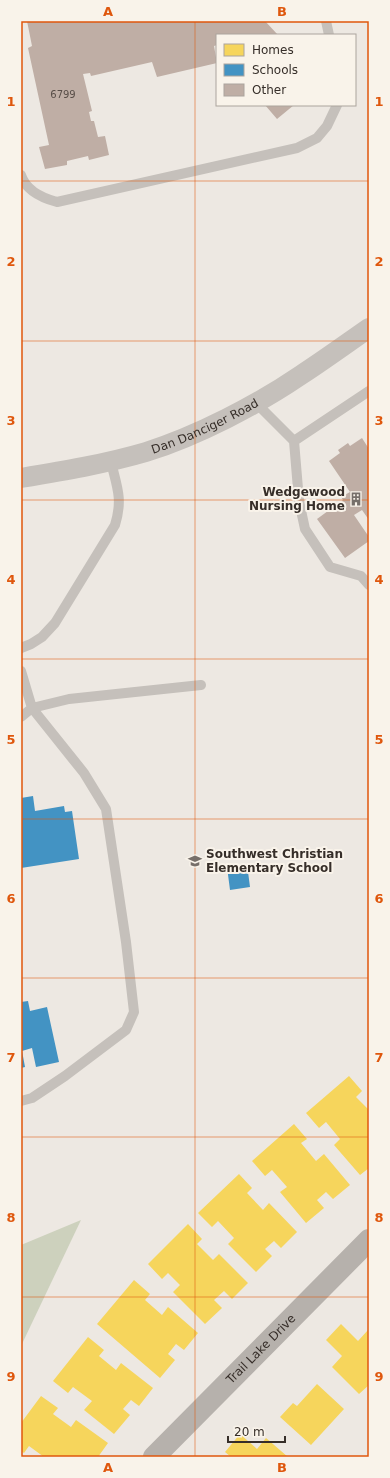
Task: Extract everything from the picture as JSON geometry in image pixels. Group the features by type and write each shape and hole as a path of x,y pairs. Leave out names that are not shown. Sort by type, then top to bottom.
{"street":[{"name":"Dan Danciger Road","path":"21,478 111,462 148,451 193,434 256,403 301,376 369,328"},
{"name":"Trail Lake Drive","path":"154,1457 369,1240"}],"lane":[{"path":"326,21 329,34"},
{"path":"21,175 29,188 36,194 57,202 297,148 317,138 327,126 337,106"},
{"path":"294,441 369,390"},
{"path":"256,403 294,441 299,501 305,529 330,567 361,576 369,585"},
{"path":"21,648 42,637 55,623 115,525 120,503 111,462"},
{"path":"21,671 32,708 84,773 106,809 126,942 134,1012 126,1030 66,1076 32,1098 21,1101"},
{"path":"21,717 32,708 69,699 201,685"}],"green space":[{"path":"81,1220 21,1346 21,1245"}],"building: Homes":[{"path":"349,1076 362,1091 356,1097 369,1110 369,1168 360,1175 334,1145 340,1139 326,1122 319,1128 306,1113"},
{"path":"294,1124 307,1139 301,1143 316,1161 324,1154 350,1185 333,1199 326,1192 317,1200 324,1208 306,1223 280,1192 287,1187 272,1170 265,1176 252,1161"},
{"path":"239,1174 252,1188 247,1193 263,1210 269,1203 297,1232 281,1248 274,1241 265,1249 272,1256 256,1272 228,1244 234,1238 218,1221 212,1227 198,1213"},
{"path":"188,1224 202,1239 197,1244 213,1260 219,1254 248,1283 232,1299 224,1291 214,1300 222,1308 205,1324 173,1292 180,1285 168,1273 162,1279 148,1264"},
{"path":"134,1280 150,1294 145,1300 162,1315 168,1307 198,1333 184,1350 176,1344 168,1354 175,1360 160,1378 97,1324"},
{"path":"341,1324 358,1341 368,1330 369,1332 369,1385 359,1394 332,1367 342,1356 326,1340"},
{"path":"88,1337 104,1350 99,1356 116,1370 121,1363 153,1388 139,1406 131,1400 123,1409 130,1415 114,1434 84,1410 92,1401 73,1387 68,1393 53,1381"},
{"path":"317,1384 344,1409 311,1445 280,1417 293,1403 297,1406"},
{"path":"41,1396 58,1408 53,1414 71,1427 76,1420 108,1443 98,1457 44,1457 29,1446 24,1453 21,1451 21,1423"},
{"path":"240,1434 257,1449 266,1438 288,1457 231,1457 225,1452"}],"building: Schools":[{"path":"33,796 35,811 64,806 65,812 72,811 79,859 21,868 21,798"},
{"path":"247,864 250,887 230,890 227,867"},
{"path":"28,1001 30,1011 47,1007 59,1062 36,1067 32,1048 22,1051 25,1067 21,1068 21,1002"}],"building: Other":[{"path":"27,21 265,21 277,34 216,34 216,45 214,46 216,63 157,77 152,62 91,76 90,73 83,74 92,111 89,112 91,121 94,121 98,137 105,136 109,155 89,160 88,156 67,161 67,165 45,169 39,147 49,145 28,48 32,46"},
{"path":"266,106 293,106 277,119"},
{"name":"Wedgewood Nursing Home","path":"362,438 369,449 369,520 362,510 354,515 369,537 369,541 345,558 317,519 343,500 341,497 350,492 329,461 340,453 338,450 348,443 350,446"}],"place":[{"name":"Wedgewood Nursing Home","path":"356,499"},
{"name":"Southwest Christian Elementary School","path":"195,861"}]}
